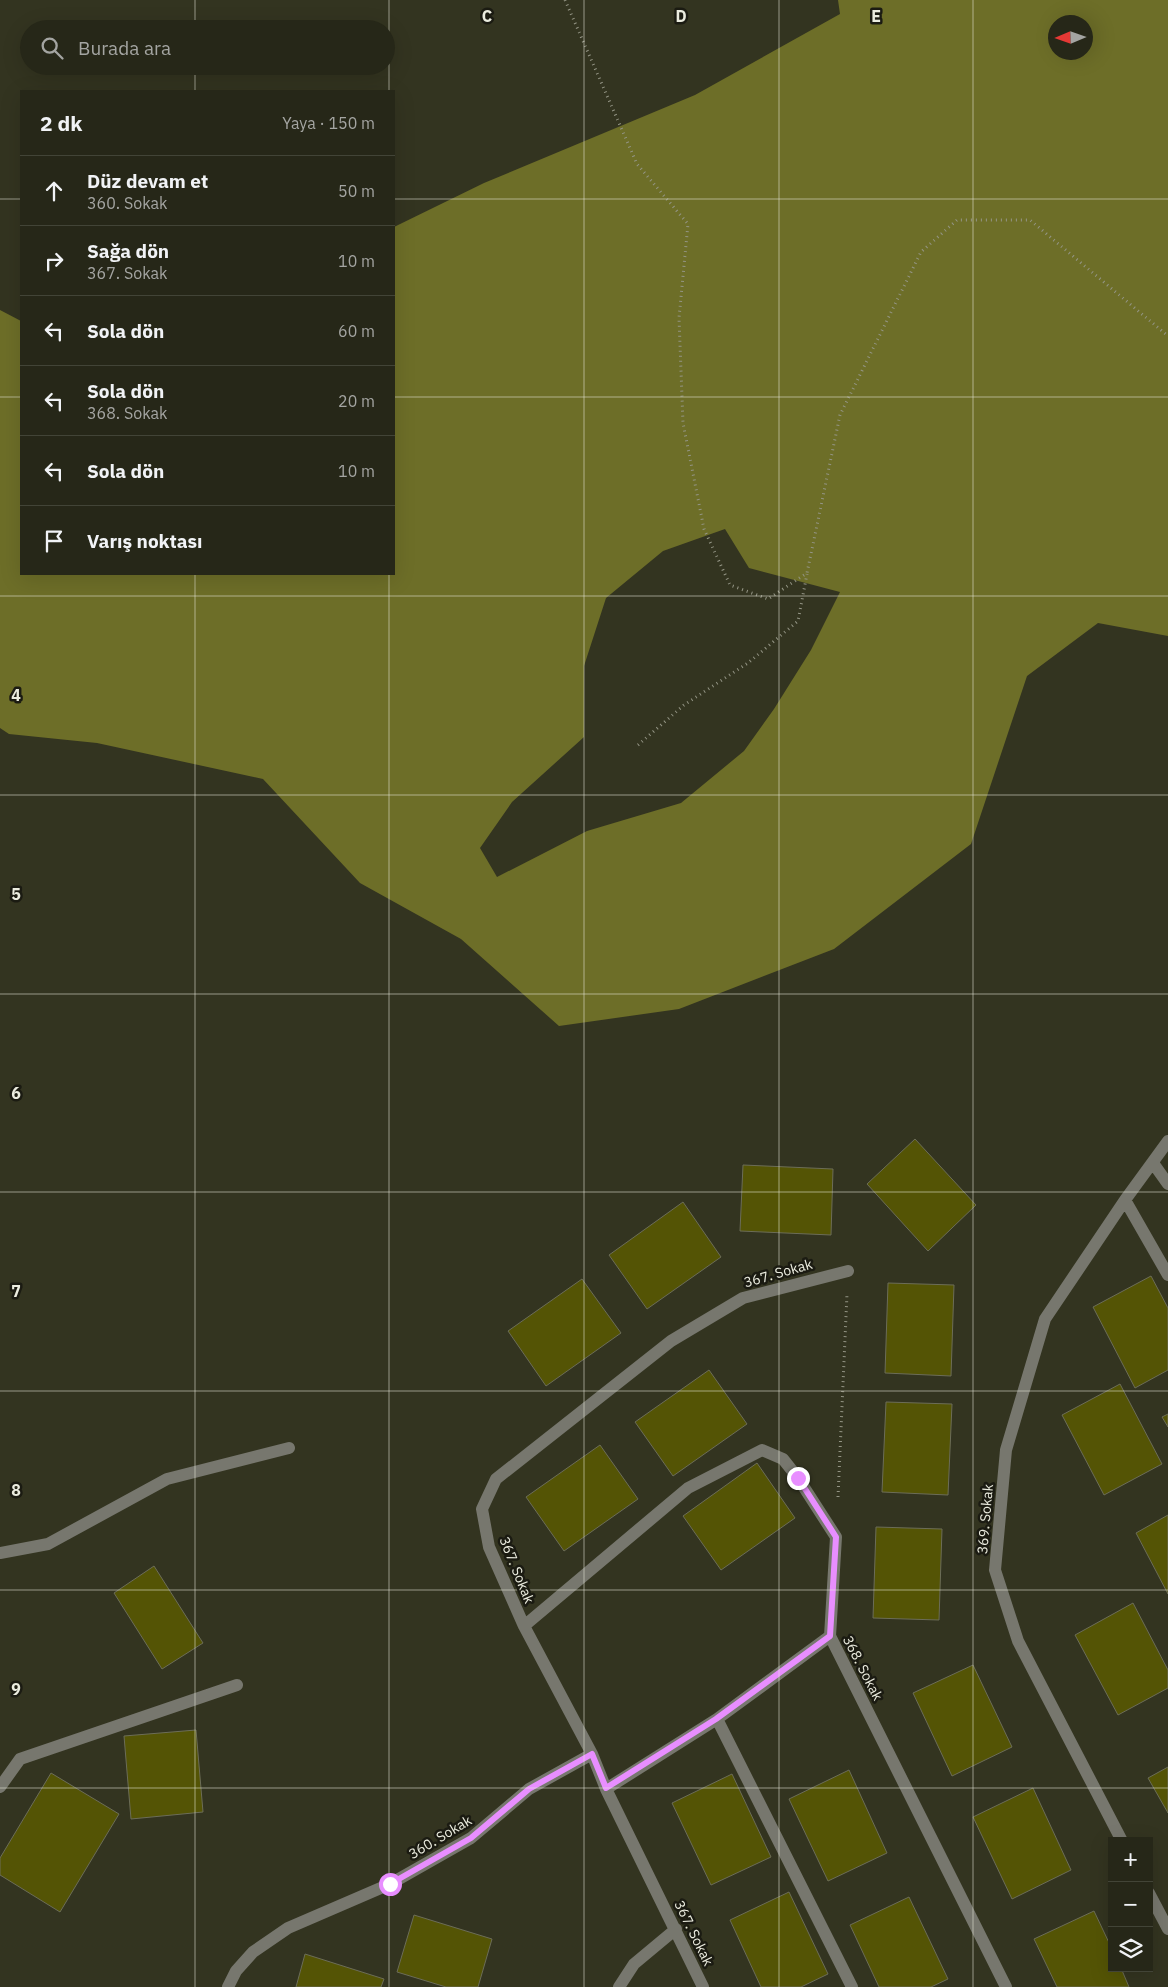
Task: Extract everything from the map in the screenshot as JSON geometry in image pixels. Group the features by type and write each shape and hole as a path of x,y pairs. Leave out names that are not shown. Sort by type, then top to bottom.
{"street":[{"name":"369. Sokak","path":"1120,1837 1018,1641 996,1570 1006,1450 1045,1319 1125,1200 1168,1141"},
{"path":"1153,1163 1168,1184"},
{"path":"1125,1200 1168,1275"},
{"name":"367. Sokak","path":"703,1987 606,1788 592,1754 524,1626 489,1547 482,1509 496,1479 672,1341 743,1298 848,1271"},
{"path":"0,1554 48,1544 167,1479 289,1448"},
{"path":"524,1626 688,1488 762,1450 783,1459 798,1478 836,1537"},
{"name":"368. Sokak","path":"836,1537 830,1636 1006,1987"},
{"path":"606,1788 716,1719 830,1636"},
{"path":"0,1787 20,1759 238,1685"},
{"path":"716,1719 852,1987"},
{"name":"360. Sokak","path":"228,1987 236,1971 253,1952 288,1928 390,1884 471,1838 529,1789 592,1754"},
{"path":"1153,1901 1168,1929"},
{"path":"619,1987 634,1964 676,1929"}],"path":[{"path":"565,0 637,164 688,224 679,318 683,422 704,529 730,585 768,599 807,573"},
{"path":"638,744 684,706 748,663 798,621 840,415 921,252 957,220 1030,220 1168,336"},
{"path":"836,1537 848,1271"}],"shaded area":[{"path":"838,0 1168,0 1168,636 1098,623 1027,676 971,844 834,949 679,1009 559,1026 461,939 360,883 263,779 97,743 9,734 0,728 0,310 20,320 20,575 395,575 395,227 484,183 695,95 840,14","holes":["725,529 749,568 840,592 811,650 774,709 744,751 681,803 587,831 497,877 480,848 512,802 584,737 584,666 606,598 663,551"]}],"building":[{"path":"915,1139 976,1205 928,1251 867,1184"},
{"path":"743,1165 833,1169 831,1235 740,1231"},
{"path":"683,1202 721,1257 647,1309 609,1255"},
{"path":"1151,1276 1168,1308 1168,1370 1135,1388 1093,1307"},
{"path":"582,1279 621,1333 546,1386 508,1331"},
{"path":"888,1283 954,1285 951,1376 885,1373"},
{"path":"709,1370 747,1424 673,1476 635,1422"},
{"path":"1120,1384 1162,1464 1104,1495 1062,1415"},
{"path":"886,1402 952,1404 948,1495 882,1492"},
{"path":"1168,1414 1168,1427 1162,1417"},
{"path":"600,1445 638,1499 564,1551 526,1497"},
{"path":"757,1463 795,1518 721,1570 683,1516"},
{"path":"1168,1515 1168,1594 1136,1533"},
{"path":"876,1527 942,1529 939,1620 873,1618"},
{"path":"154,1566 203,1643 162,1669 114,1593"},
{"path":"1133,1603 1168,1670 1168,1688 1118,1715 1075,1635"},
{"path":"973,1665 1012,1747 952,1776 913,1693"},
{"path":"196,1730 203,1812 131,1819 124,1736"},
{"path":"1168,1767 1168,1813 1148,1778"},
{"path":"849,1770 887,1853 828,1881 789,1799"},
{"path":"51,1773 119,1814 60,1912 0,1875 0,1858"},
{"path":"732,1774 771,1857 711,1885 672,1803"},
{"path":"1033,1788 1071,1870 1012,1899 973,1817"},
{"path":"789,1892 828,1974 801,1987 761,1987 730,1920"},
{"path":"909,1897 948,1979 931,1987 879,1987 850,1925"},
{"path":"1094,1911 1108,1941 1108,1972 1123,1972 1129,1987 1057,1987 1034,1939"},
{"path":"414,1915 492,1939 478,1987 446,1987 397,1972"},
{"path":"305,1954 384,1979 381,1987 296,1987"}],"route":[{"path":"390,1884 471,1838 529,1789 592,1754 606,1788 716,1719 830,1636 836,1537 798,1478"}]}
